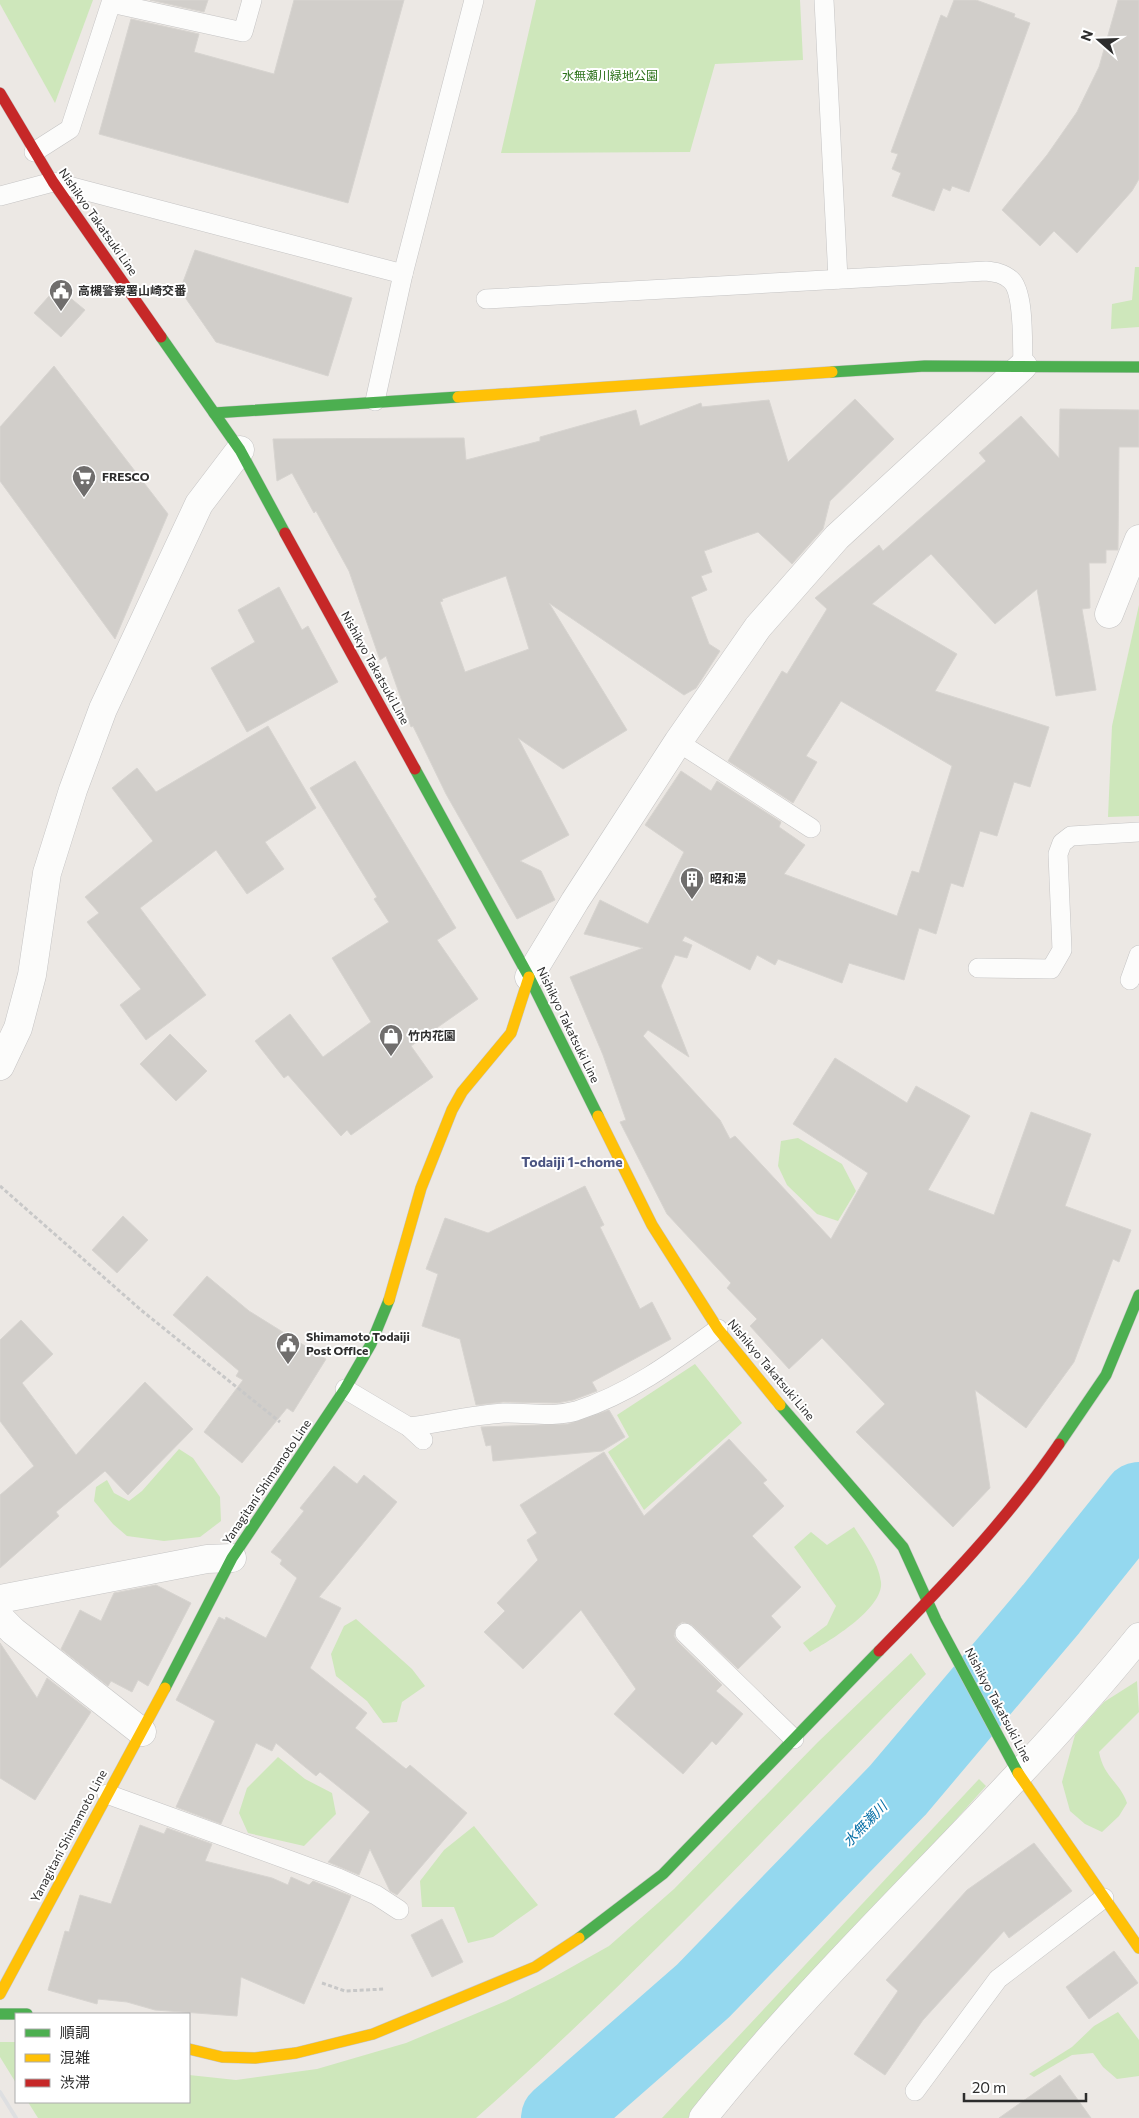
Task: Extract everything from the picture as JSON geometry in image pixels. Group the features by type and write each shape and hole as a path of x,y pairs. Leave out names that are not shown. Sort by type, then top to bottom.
{"main road":[{"name":"Nishikyo Takatsuki Line","path":"0,92 52,182 240,450 529,977 652,1225 718,1328 759,1381 903,1547 940,1627 1015,1767 1139,1948"},
{"path":"214,413 925,366 1139,367"},
{"name":"Yanagitani Shimamoto Line","path":"0,1994 142,1732 232,1558 345,1389 371,1344 392,1293 421,1188 452,1110 462,1092 511,1033 529,977"},
{"path":"190,2049 222,2056 247,2058 296,2053 373,2034 535,1967 581,1937 662,1874 967,1561 1045,1465 1106,1375 1139,1295"},
{"path":"0,2014 15,2014"}],"street":[{"path":"529,977 575,901 678,742 758,627 836,537 1023,366"},
{"path":"0,1066 18,1028 32,975 47,873 73,790 103,709 199,504 240,450"},
{"path":"1109,614 1139,538"},
{"path":"0,1599 207,1559 232,1558"},
{"path":"0,1618 13,1631 142,1732"},
{"path":"703,2118 787,2018 1015,1767 1139,1637"}],"lane":[{"path":"34,152 70,129 111,3 243,32 252,0"},
{"path":"375,402 403,274 474,0"},
{"path":"824,0 838,279"},
{"path":"0,196 52,182 403,274"},
{"path":"486,299 986,271 1002,274 1012,281 1019,291 1023,366"},
{"path":"678,742 811,828"},
{"path":"978,968 1051,969 1062,950 1058,854 1062,843 1071,836 1139,832"},
{"path":"1130,980 1139,955"},
{"path":"409,1427 504,1413 546,1416 575,1411 632,1387 662,1369 718,1328"},
{"path":"345,1389 409,1427 423,1440"},
{"path":"685,1633 794,1739"},
{"path":"107,1794 338,1878 376,1895 400,1910"},
{"path":"915,2091 998,1979 1104,1898"}],"path":[{"path":"0,1186 141,1310 308,1445"},
{"path":"322,1983 345,1991 387,1988"}],"green space":[{"path":"0,0 93,0 55,103 0,4"},
{"name":"水無瀬川緑地公園","path":"536,0 800,0 803,60 715,64 690,152 501,153"},
{"path":"1135,267 1139,267 1139,327 1111,329 1112,304 1132,300"},
{"path":"1139,605 1139,816 1108,817 1112,726"},
{"path":"798,1138 842,1164 856,1191 838,1221 817,1214 787,1185 778,1166 781,1141"},
{"path":"695,1364 742,1423 644,1510 608,1452 629,1437 617,1415"},
{"path":"179,1449 193,1458 220,1497 221,1521 200,1537 164,1541 127,1536 113,1524 94,1501 96,1487 107,1480 114,1493 129,1501 142,1491"},
{"path":"854,1527 877,1567 881,1582 880,1592 865,1613 854,1623 810,1652 803,1643 827,1625 836,1606 794,1547 811,1532 827,1545"},
{"path":"356,1619 412,1669 425,1686 402,1702 397,1722 383,1723 367,1701 336,1676 331,1654 344,1626"},
{"path":"911,1653 926,1674 649,1956 535,2065 476,2118 38,2118 29,2103 190,2103 190,2075 236,2080 317,2069 406,2043 506,2001 609,1946 674,1889 818,1742"},
{"path":"1137,1681 1139,1712 1099,1752 1104,1768 1127,1803 1119,1816 1102,1832 1085,1824 1070,1811 1062,1782 1075,1735 1104,1702"},
{"path":"278,1757 305,1779 332,1793 336,1814 304,1846 248,1833 239,1813 247,1788"},
{"path":"979,1779 986,1786 688,2118 662,2118"},
{"path":"474,1826 538,1905 493,1937 468,1943 454,1907 422,1907 420,1881 444,1850"},
{"path":"1118,2012 1139,2040 1139,2076 1117,2079 1103,2067 1093,2053 1072,2055 1034,2077 1029,2074 1072,2047 1094,2026"},
{"path":"0,2042 15,2042 15,2081 0,2057"}],"building":[{"path":"150,0 208,0 204,12"},
{"path":"294,0 404,0 348,203 99,134 131,19 199,34 194,52 274,74"},
{"path":"954,0 976,0 1015,14 1014,17 1030,23 969,192 952,186 950,191 943,188 934,211 892,196 901,173 892,169 898,154 891,152 941,15 947,18"},
{"path":"1118,0 1139,0 1139,179 1132,191 1077,253 1054,231 1040,246 1002,210 1047,155 1077,112 1099,67"},
{"path":"195,250 352,298 328,376 216,342 180,290"},
{"path":"57,287 85,310 61,337 34,313"},
{"name":"FRESCO","path":"54,366 168,514 115,639 0,481 0,427"},
{"path":"855,399 894,439 830,501 823,529 792,564 758,532 704,551 712,572 701,576 707,590 691,597 709,644 720,651 696,688 684,695 549,603 627,730 563,769 518,738 569,835 520,861 541,871 555,900 517,919 446,794 413,726 411,727 386,656 380,660 349,571 316,511 314,513 292,473 277,481 273,439 464,438 466,460 540,441 540,437 636,410 640,426 701,403 702,407 769,400 788,462","holes":["506,576 529,649 465,672 440,602 443,601 442,599"]},
{"path":"1060,409 1139,410 1139,447 1119,447 1118,550 1106,550 1106,563 1089,563 1090,608 1082,609 1096,690 1056,696 1037,589 995,624 931,554 872,604 957,654 935,691 1049,727 1030,787 1014,782 997,836 980,831 963,887 951,883 936,934 919,928 904,980 849,963 842,983 778,959 775,965 757,955 750,970 685,936 682,941 692,945 687,958 675,955 661,986 689,1057 648,1030 643,1036 720,1120 730,1139 735,1136 831,1239 868,1173 793,1124 835,1058 907,1103 916,1086 970,1116 928,1190 994,1215 1031,1112 1091,1134 1065,1206 1131,1230 1119,1262 1113,1259 1074,1362 1026,1428 975,1390 990,1488 953,1527 856,1432 885,1404 822,1338 789,1369 750,1326 757,1319 727,1288 731,1283 667,1214 620,1122 626,1120 603,1055 570,977 643,948 584,934 600,900 648,924 684,852 645,825 681,771 711,791 717,781 781,822 779,827 805,845 784,874 897,916 912,871 919,873 952,766 841,701 806,756 817,762 793,803 728,761 782,671 787,674 827,609 815,598 879,545 883,551 986,461 979,453 1021,416 1059,458"},
{"path":"279,587 302,630 308,626 338,682 247,732 211,668 255,642 238,610"},
{"path":"268,726 316,808 265,842 284,869 247,894 216,850 140,908 206,995 146,1040 120,1005 141,989 87,922 99,913 85,897 153,841 112,788 137,768 156,792"},
{"path":"355,761 456,928 437,940 478,999 411,1046 433,1077 351,1135 347,1130 341,1136 288,1075 284,1078 255,1041 290,1014 323,1057 371,1022 332,958 389,922 374,899 377,897 310,788"},
{"path":"170,1034 207,1071 176,1101 140,1064"},
{"path":"585,1186 604,1225 600,1227 640,1309 652,1302 671,1339 592,1382 597,1391 573,1400 557,1403 503,1402 476,1405 460,1339 422,1326 438,1274 426,1269 445,1218 488,1233"},
{"path":"123,1216 148,1240 117,1273 92,1250"},
{"path":"207,1276 249,1311 326,1359 293,1412 287,1408 242,1463 204,1432 243,1380 236,1376 239,1371 173,1315"},
{"path":"21,1320 53,1354 22,1383 76,1455 145,1382 193,1429 128,1495 105,1471 56,1512 59,1516 0,1568 0,1495 34,1466 0,1421 0,1340"},
{"path":"609,1410 625,1437 602,1451 493,1461 491,1445 486,1446 481,1427 568,1424"},
{"path":"729,1439 767,1480 763,1483 784,1506 752,1536 801,1587 771,1616 781,1627 738,1669 692,1625 682,1622 677,1626 674,1636 677,1641 722,1685 716,1691 743,1714 716,1745 712,1741 683,1774 614,1714 636,1689 581,1610 523,1669 484,1632 505,1611 497,1603 538,1560 527,1540 537,1533 520,1505 604,1452 644,1516"},
{"path":"334,1466 357,1484 364,1475 397,1502 319,1597 341,1608 310,1668 367,1713 355,1728 406,1769 410,1765 467,1813 397,1895 390,1891 370,1849 359,1875 328,1862 370,1812 320,1772 316,1776 276,1743 272,1751 256,1743 221,1824 176,1807 215,1721 176,1700 219,1617 225,1620 226,1617 266,1638 297,1578 280,1564 282,1560 271,1552 304,1511 300,1508"},
{"path":"156,1585 191,1603 148,1686 138,1680 132,1692 111,1681 108,1686 61,1649 80,1610 101,1621 114,1593"},
{"path":"0,1643 37,1698 47,1678 91,1712 35,1800 0,1778"},
{"path":"140,1825 164,1834 167,1828 212,1844 205,1861 272,1878 288,1885 291,1877 309,1885 313,1881 351,1896 304,2004 241,1977 237,2016 155,2010 127,2002 98,1999 97,2004 48,1990 65,1931 69,1932 80,1895 111,1904"},
{"path":"1034,1843 1072,1891 1009,1938 1004,1931 923,2020 885,2075 854,2054 898,1991 886,1980 967,1890"},
{"path":"442,1919 463,1962 432,1977 411,1935"},
{"path":"1114,1951 1138,1983 1089,2019 1066,1987"},
{"path":"1060,2075 1091,2118 999,2118"}],"waterway":[{"name":"水無瀬川","path":"558,2118 703,1991 898,1790 1051,1609 1139,1499"}],"railway":[{"path":"0,2092 16,2118"}],"traffic: fast":[{"path":"161,337 240,450 285,533"},
{"path":"832,372 925,366 1139,367"},
{"path":"214,413 458,397"},
{"path":"415,769 529,977 598,1116"},
{"path":"1059,1444 1106,1375 1139,1295"},
{"path":"165,1688 232,1558 345,1389 371,1344 389,1300"},
{"path":"780,1405 903,1547 936,1620 1018,1773"},
{"path":"579,1938 663,1874 879,1651"},
{"path":"0,2014 15,2014"}],"traffic: slow":[{"path":"458,397 832,372"},
{"path":"389,1300 421,1188 452,1110 462,1092 511,1033 529,977"},
{"path":"598,1116 652,1225 718,1329 780,1405"},
{"path":"0,1994 165,1688"},
{"path":"1018,1773 1139,1948"},
{"path":"190,2049 222,2057 255,2058 296,2053 373,2034 535,1967 579,1938"}],"traffic: jam":[{"path":"0,93 53,182 161,337"},
{"path":"285,533 415,769"},
{"path":"879,1651 974,1551 1018,1499 1059,1444"}],"place":[{"name":"高槻警察署山崎交番","path":"61,312"},
{"name":"FRESCO","path":"84,498"},
{"name":"昭和湯","path":"692,900"},
{"name":"竹内花園","path":"391,1057"},
{"name":"Shimamoto Todaiji Post Office","path":"288,1365"}],"district":[{"name":"Todaiji 1-chome","path":"572,1162"}]}
